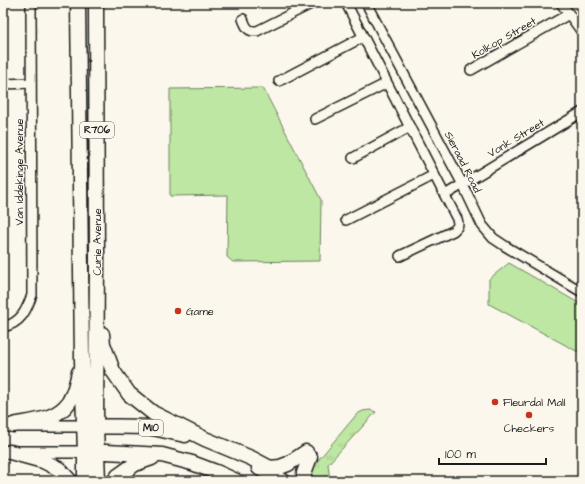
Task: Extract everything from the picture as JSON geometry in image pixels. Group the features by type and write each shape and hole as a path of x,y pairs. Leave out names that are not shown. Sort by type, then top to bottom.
{"main road":[{"name":"Curie Avenue","path":"78,3 82,360 90,426"},
{"name":"Curie Avenue","path":"96,3 97,258 90,426 91,452 98,481"},
{"path":"97,258 100,277 103,344 113,371 129,394 153,413 205,439 251,458 270,468 280,467 308,454 304,472 304,481"},
{"path":"8,426 46,419 60,411 69,402 75,387 82,360"},
{"name":"M10","path":"90,426 148,427 205,439 283,481"},
{"path":"7,452 43,461 59,469 70,481"},
{"name":"Curie Avenue","path":"86,481 91,452"},
{"path":"91,452 162,456 192,463 236,481"},
{"path":"114,481 118,476 135,464 162,456"}],"street":[{"name":"Van Iddekinge Avenue","path":"3,326 8,326 19,319 27,309 32,295 30,3"},
{"path":"243,19 247,29 250,31 257,31 313,3"},
{"path":"346,3 457,219 457,228 453,231 400,256"},
{"name":"Sieraad Road","path":"366,3 463,185 482,225 493,238 511,251 582,292"},
{"path":"561,3 582,32"},
{"name":"Kolkop Street","path":"471,70 569,14"},
{"path":"278,81 363,37"},
{"path":"315,120 387,82"},
{"path":"3,84 31,83"},
{"name":"Vonk Street","path":"445,196 582,112"},
{"path":"353,158 410,127"},
{"path":"346,220 434,175"},
{"path":"8,426 90,426"},
{"path":"7,452 91,452"}],"green space":[{"path":"263,88 321,200 320,261 233,262 227,257 228,195 170,196 170,89"},
{"path":"509,263 582,305 582,354 489,304 489,279"},
{"path":"370,410 376,412 328,464 330,481 307,481 310,470 357,414"}],"place":[{"name":"Game","path":"178,311"},
{"name":"Fleurdal Mall","path":"495,402"},
{"name":"Checkers","path":"529,415"}]}
